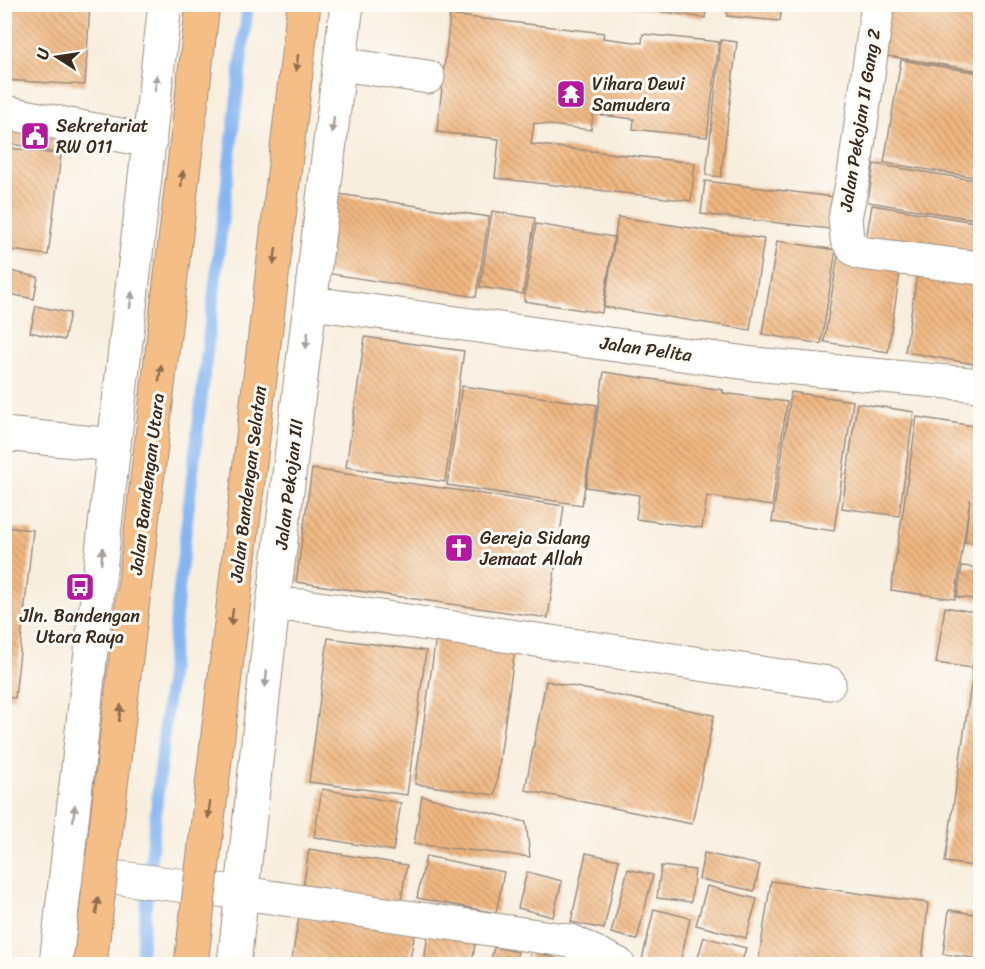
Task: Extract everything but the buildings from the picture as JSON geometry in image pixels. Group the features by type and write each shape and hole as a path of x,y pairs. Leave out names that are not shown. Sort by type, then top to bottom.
{"main road":[{"name":"Jalan Bandengan Utara","path":"90,964 203,4"},
{"name":"Jalan Bandengan Selatan","path":"191,964 304,4"}],"street":[{"path":"56,964 74,872 114,445 165,4"},
{"name":"Jalan Pekojan III","path":"234,964 231,892 273,604 312,303 347,4"},
{"name":"Jalan Pekojan II Gang 2","path":"878,4 854,174 845,218 847,239 860,253 981,268"},
{"path":"340,64 428,77"},
{"path":"4,112 150,141"},
{"name":"Jalan Pelita","path":"312,303 754,364 981,385"},
{"path":"4,434 114,445"},
{"path":"273,604 305,606 830,682"},
{"path":"74,872 571,941 618,964"}],"waterway":[{"path":"140,964 179,589 248,4"}],"place":[{"name":"Vihara Dewi Samudera","path":"571,94"},
{"name":"Sekretariat RW 011","path":"35,136"},
{"name":"Gereja Sidang Jemaat Allah","path":"459,548"},
{"name":"Jln. Bandengan Utara Raya","path":"80,587"}]}
